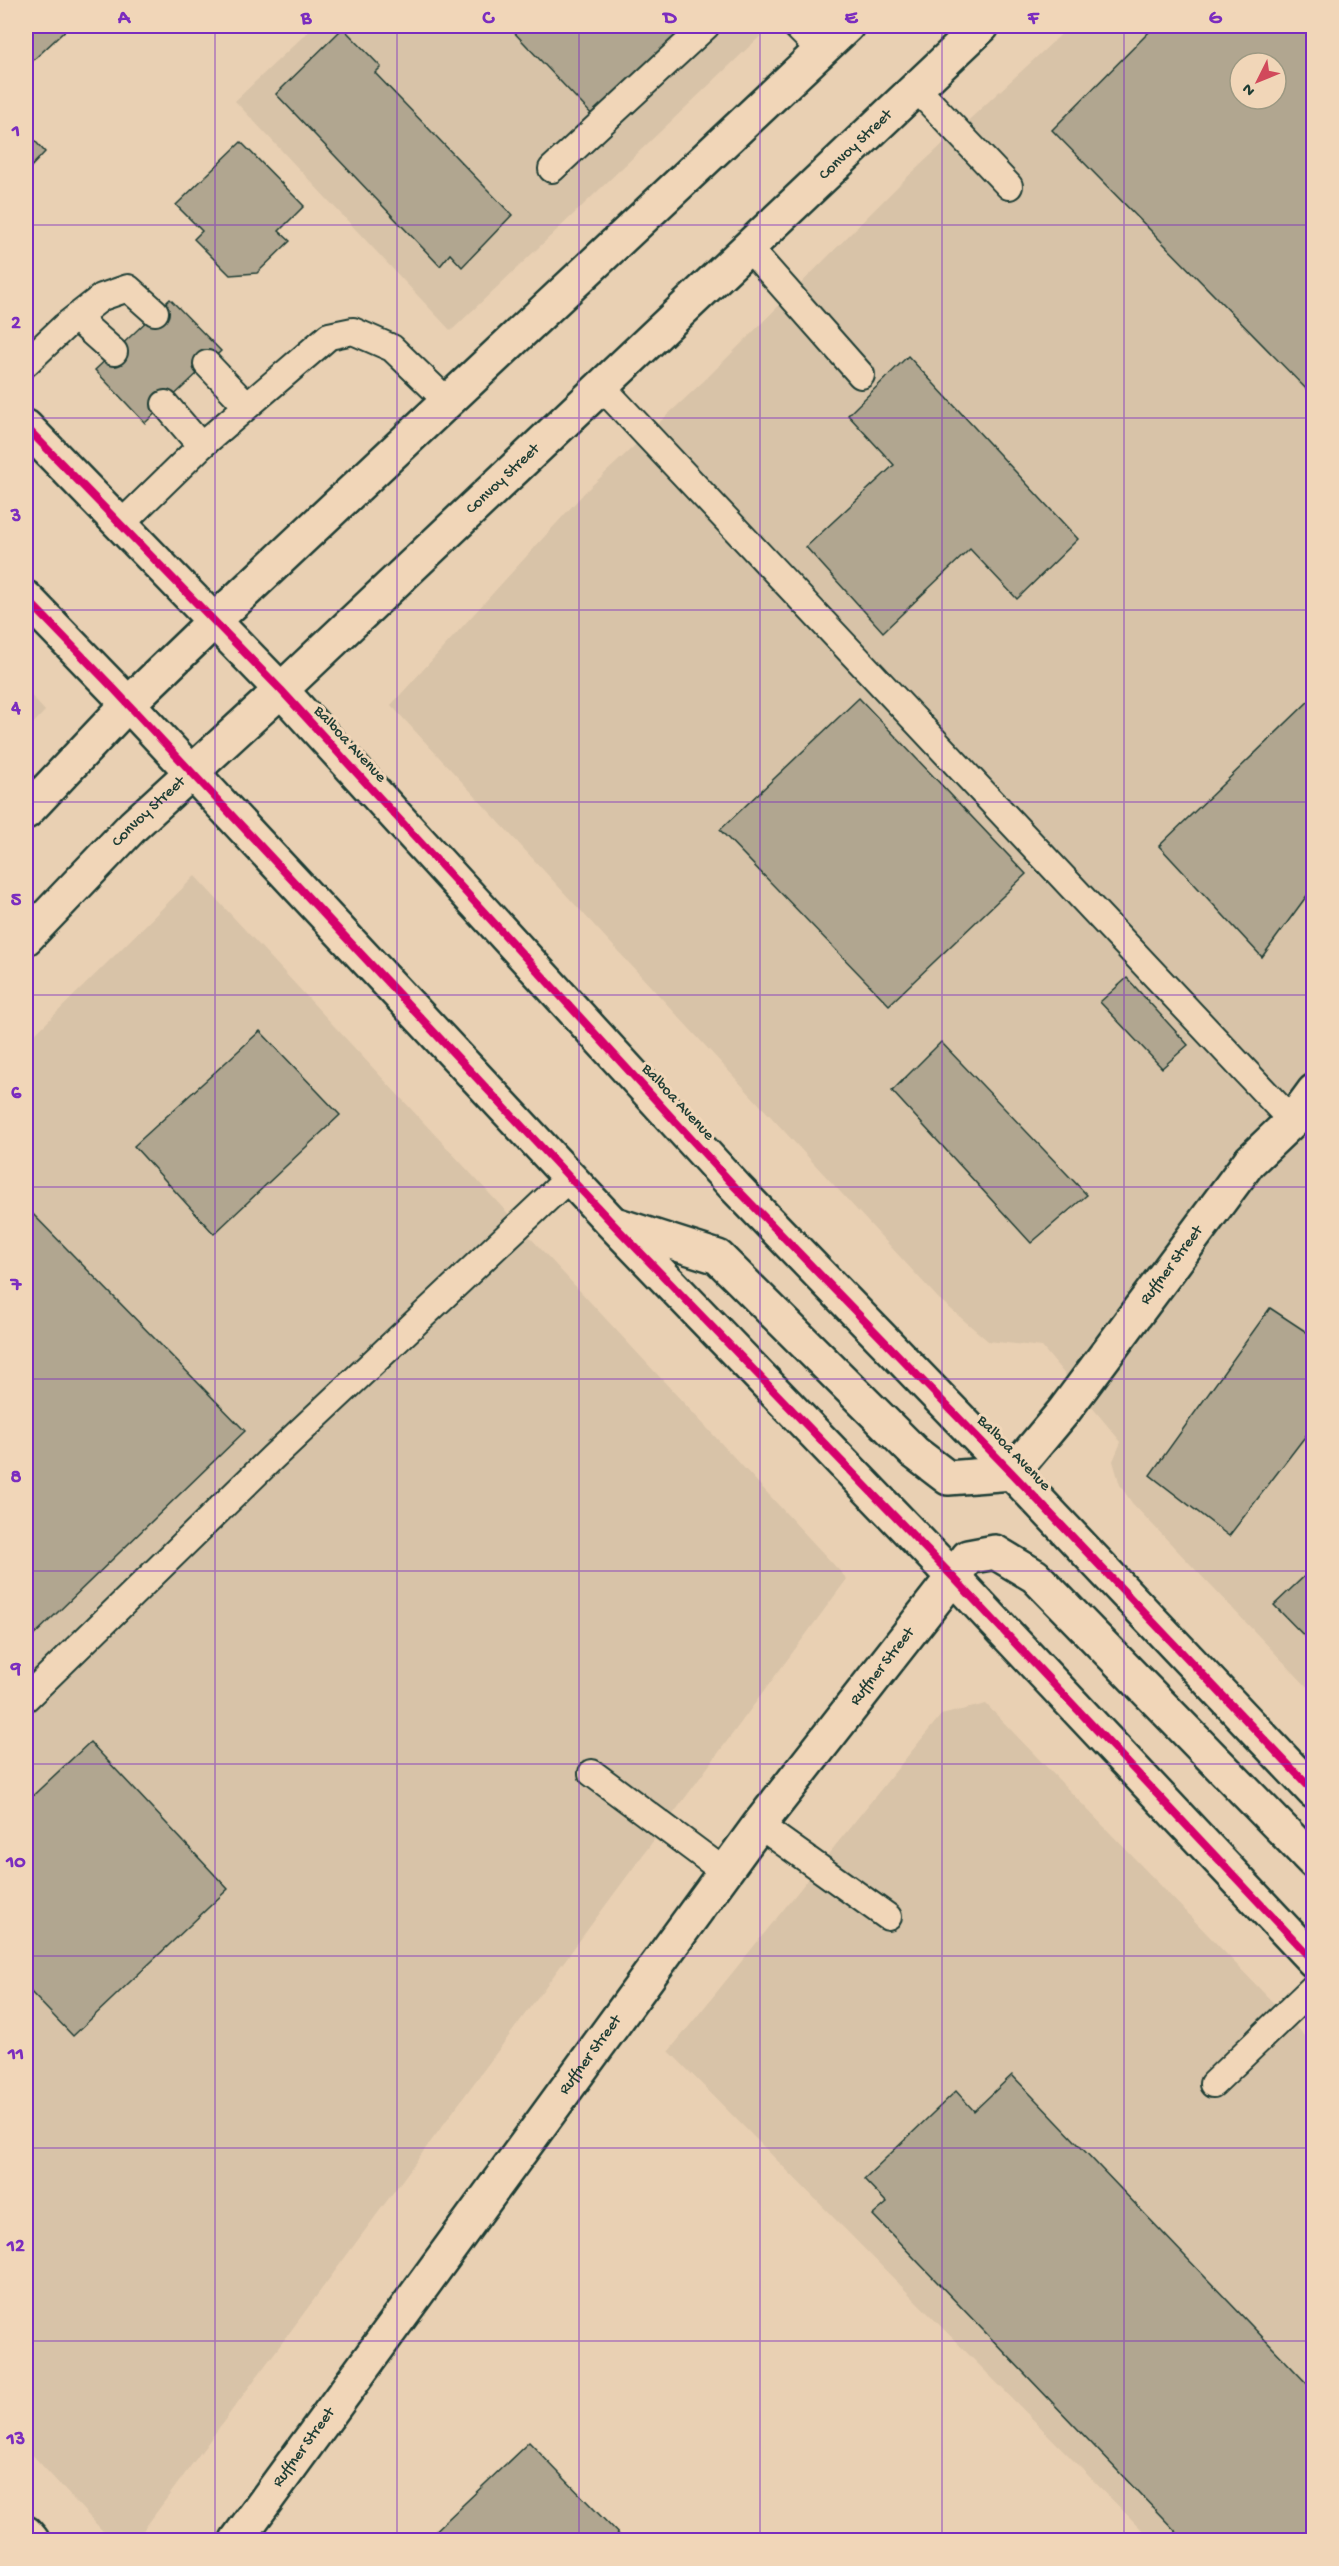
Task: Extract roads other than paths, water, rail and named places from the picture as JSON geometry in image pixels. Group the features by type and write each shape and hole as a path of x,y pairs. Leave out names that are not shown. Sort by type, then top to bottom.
{"main road":[{"path":"26,812 128,704 214,621 846,26"},
{"name":"Convoy Street","path":"26,938 134,826 191,771 281,690 982,26"},
{"name":"Balboa Avenue","path":"26,427 281,690 736,1188 1012,1473 1314,1792"},
{"path":"26,598 191,771 613,1224 953,1577 1314,1960"},
{"name":"Ruffner Street","path":"1012,1473 1064,1411 1250,1162 1292,1121 1314,1091"},
{"path":"613,1224 718,1257 914,1452 948,1478 1012,1473"},
{"name":"Ruffner Street","path":"237,2541 759,1825 968,1557 995,1552 1035,1576 1314,1862"},
{"path":"26,2533 32,2541"}],"lane":[{"path":"552,169 706,26"},
{"path":"796,26 820,50"},
{"path":"916,88 1009,186"},
{"path":"748,247 861,375"},
{"path":"26,363 102,297 128,288 155,312"},
{"path":"76,318 114,352"},
{"path":"120,525 201,446 329,336 352,331 392,348 447,401"},
{"path":"207,364 247,406"},
{"path":"601,386 1292,1121"},
{"path":"165,404 201,446"},
{"path":"26,1698 272,1458 570,1178"},
{"path":"592,1773 725,1872"},
{"path":"759,1825 888,1917"},
{"path":"1213,2084 1314,1987"}]}
